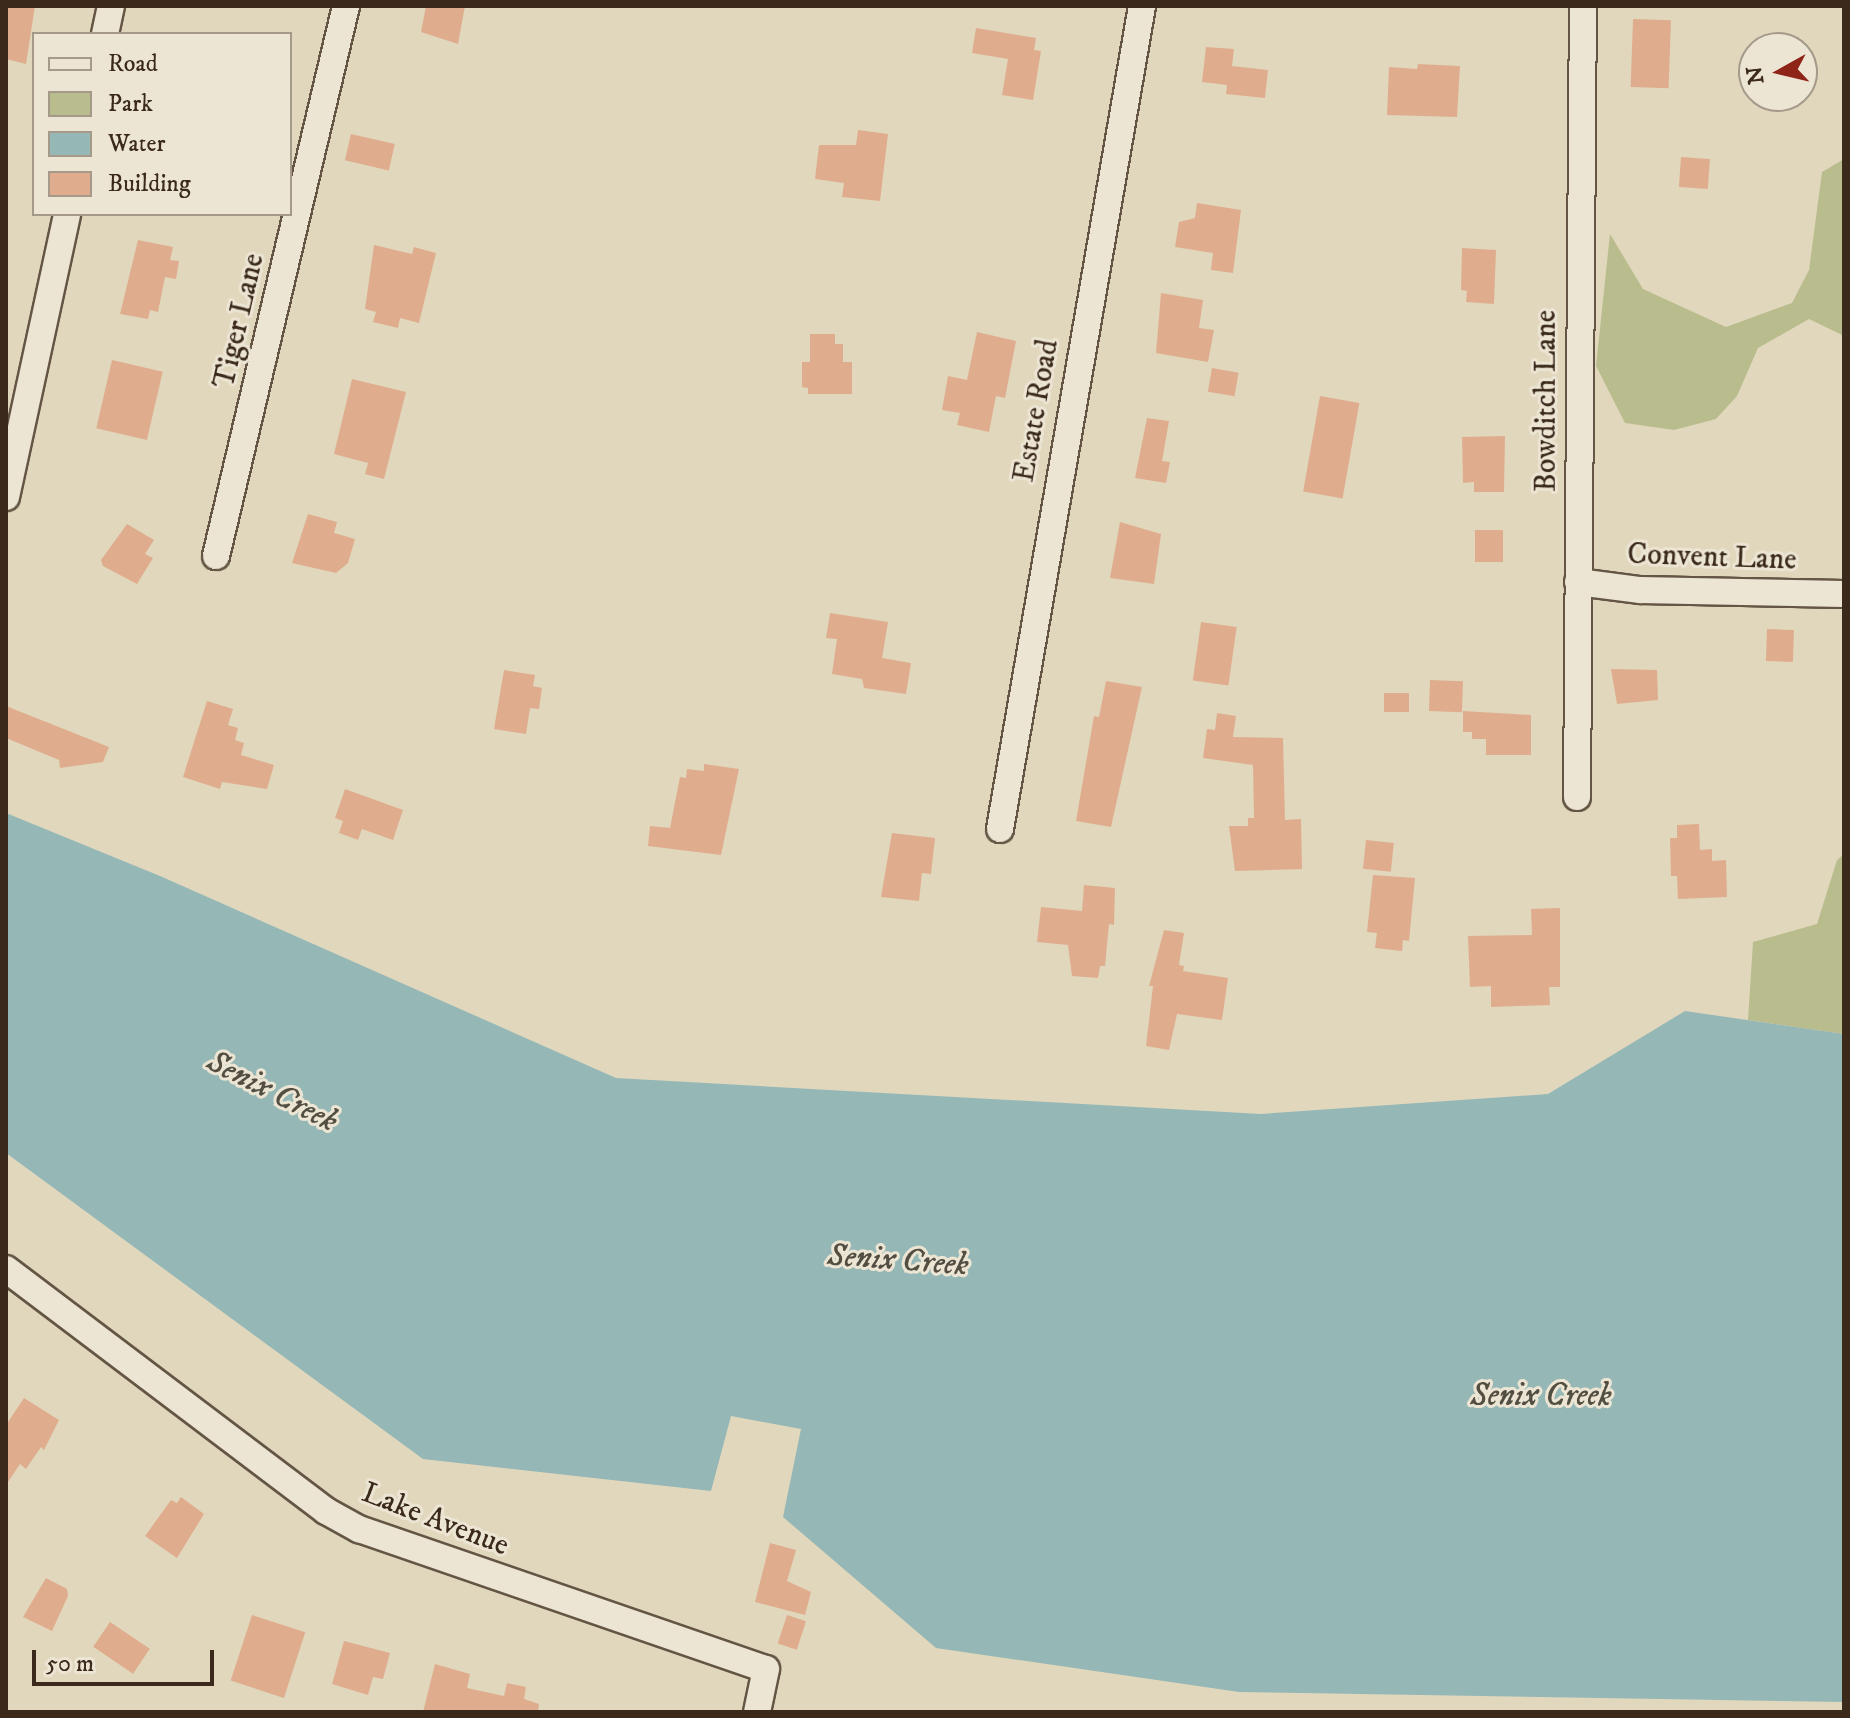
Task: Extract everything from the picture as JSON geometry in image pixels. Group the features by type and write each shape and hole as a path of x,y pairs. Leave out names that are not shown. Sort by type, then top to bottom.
{"street":[{"path":"105,32 111,6"},
{"name":"Tiger Lane","path":"216,556 346,6"},
{"name":"Estate Road","path":"1000,829 1142,6"},
{"name":"Bowditch Lane","path":"1577,797 1583,6"},
{"path":"6,497 67,216"},
{"name":"Convent Lane","path":"1578,582 1640,590 1844,594"},
{"name":"Lake Avenue","path":"6,1269 326,1511 359,1529 766,1669 757,1712"}],"green space":[{"path":"1844,159 1844,336 1809,319 1758,348 1737,396 1716,419 1674,430 1625,423 1596,366 1610,234 1643,289 1726,327 1792,303 1809,270 1822,172"},
{"path":"1844,854 1844,1034 1748,1020 1753,942 1817,924 1837,860"}],"water":[{"name":"Senix Creek","path":"6,813 160,876 616,1078 1261,1114 1548,1094 1685,1011 1844,1034 1844,1702 1239,1692 936,1648 783,1517 801,1429 731,1416 711,1491 423,1459 6,1153"}],"building":[{"path":"6,6 35,6 26,64 6,59"},
{"path":"426,6 465,6 458,44 421,32"},
{"path":"1633,19 1671,20 1669,88 1631,87"},
{"path":"976,28 1036,38 1034,50 1041,51 1033,100 1002,95 1008,59 972,53"},
{"path":"1206,47 1234,49 1232,66 1268,70 1265,98 1226,94 1227,85 1202,82"},
{"path":"1418,64 1460,66 1457,117 1387,115 1389,67 1417,69"},
{"path":"858,130 888,134 880,201 842,197 844,183 815,179 819,145 856,145"},
{"path":"351,134 395,144 389,170 345,160"},
{"path":"1681,157 1710,159 1708,189 1679,187"},
{"path":"1197,203 1241,210 1233,273 1211,270 1213,253 1175,247 1179,222 1195,218"},
{"path":"138,240 173,247 170,260 179,261 176,279 165,277 158,312 150,310 148,319 120,314"},
{"path":"374,245 412,254 414,247 436,253 419,323 400,318 398,328 373,322 376,312 365,309"},
{"path":"1462,248 1496,250 1494,304 1466,302 1467,291 1461,290"},
{"path":"1161,293 1203,300 1199,328 1214,330 1208,362 1156,353"},
{"path":"977,332 1016,341 1005,398 996,396 989,432 957,425 960,413 942,410 948,376 967,380"},
{"path":"810,334 835,334 835,344 843,344 843,362 852,362 852,394 808,394 808,388 802,387 802,362 810,362"},
{"path":"112,360 163,372 147,440 96,428"},
{"path":"1212,368 1239,373 1234,396 1208,392"},
{"path":"352,379 406,392 384,479 365,474 368,463 334,454"},
{"path":"1320,396 1359,403 1343,498 1303,492"},
{"path":"1147,418 1169,421 1162,461 1170,462 1166,483 1135,478"},
{"path":"1505,436 1504,492 1474,492 1474,482 1463,483 1462,437"},
{"path":"308,514 337,522 334,533 355,539 348,563 336,573 292,563"},
{"path":"1120,522 1161,534 1154,584 1110,578"},
{"path":"127,524 154,540 145,554 153,558 137,584 103,566 101,560"},
{"path":"1475,530 1503,530 1503,562 1475,562"},
{"path":"830,613 888,622 882,658 911,663 906,694 864,688 862,679 832,674 837,639 826,638"},
{"path":"1201,622 1237,627 1228,685 1193,680"},
{"path":"1767,629 1794,630 1793,662 1766,661"},
{"path":"1611,669 1657,670 1658,700 1617,704"},
{"path":"504,670 535,675 533,686 542,688 539,709 530,708 526,734 494,729"},
{"path":"1430,680 1463,681 1462,712 1429,711"},
{"path":"1106,681 1142,687 1111,827 1076,821 1094,716 1099,717"},
{"path":"1384,693 1409,693 1409,712 1384,712"},
{"path":"207,701 233,709 228,725 238,728 235,740 244,743 241,755 274,765 267,789 222,782 220,789 183,777"},
{"path":"6,706 109,747 103,762 60,768 59,760 6,738"},
{"path":"1463,711 1531,715 1531,755 1486,755 1486,739 1472,739 1472,732 1463,732"},
{"path":"1217,713 1236,716 1233,737 1283,738 1285,820 1301,819 1302,869 1235,871 1229,826 1248,826 1248,818 1254,818 1253,765 1203,758 1207,729 1215,730"},
{"path":"704,764 739,769 721,855 648,846 650,826 670,828 680,777 686,778 687,769 704,771"},
{"path":"345,789 403,810 393,840 362,829 358,840 339,833 343,821 335,818"},
{"path":"1699,824 1700,850 1712,849 1712,861 1726,860 1727,897 1678,899 1677,876 1671,876 1670,838 1677,838 1677,825"},
{"path":"892,833 935,838 931,874 922,873 919,901 881,897"},
{"path":"1366,840 1394,843 1391,872 1363,869"},
{"path":"1373,875 1415,878 1409,941 1403,940 1402,951 1375,948 1377,933 1367,932"},
{"path":"1084,885 1115,888 1114,925 1109,924 1105,966 1100,966 1098,978 1072,976 1068,945 1037,942 1041,907 1082,911"},
{"path":"1560,908 1560,987 1549,987 1550,1005 1491,1007 1491,986 1470,987 1468,936 1532,935 1531,909"},
{"path":"1164,930 1184,933 1179,965 1184,966 1183,971 1228,978 1222,1020 1177,1014 1169,1050 1146,1046 1153,986 1149,986"},
{"path":"24,1398 59,1420 44,1450 41,1447 26,1469 20,1464 6,1485 6,1425"},
{"path":"181,1497 204,1514 177,1558 145,1536 171,1500 177,1503"},
{"path":"770,1543 796,1550 787,1581 811,1592 805,1615 755,1602"},
{"path":"46,1578 67,1589 68,1596 52,1631 23,1617"},
{"path":"252,1615 305,1632 284,1698 231,1681"},
{"path":"787,1615 806,1621 797,1650 778,1644"},
{"path":"110,1622 150,1649 133,1674 93,1647"},
{"path":"344,1641 390,1653 383,1679 373,1677 368,1695 332,1684"},
{"path":"435,1664 470,1674 467,1688 504,1696 507,1683 526,1687 524,1699 539,1704 538,1712 423,1712"}]}
